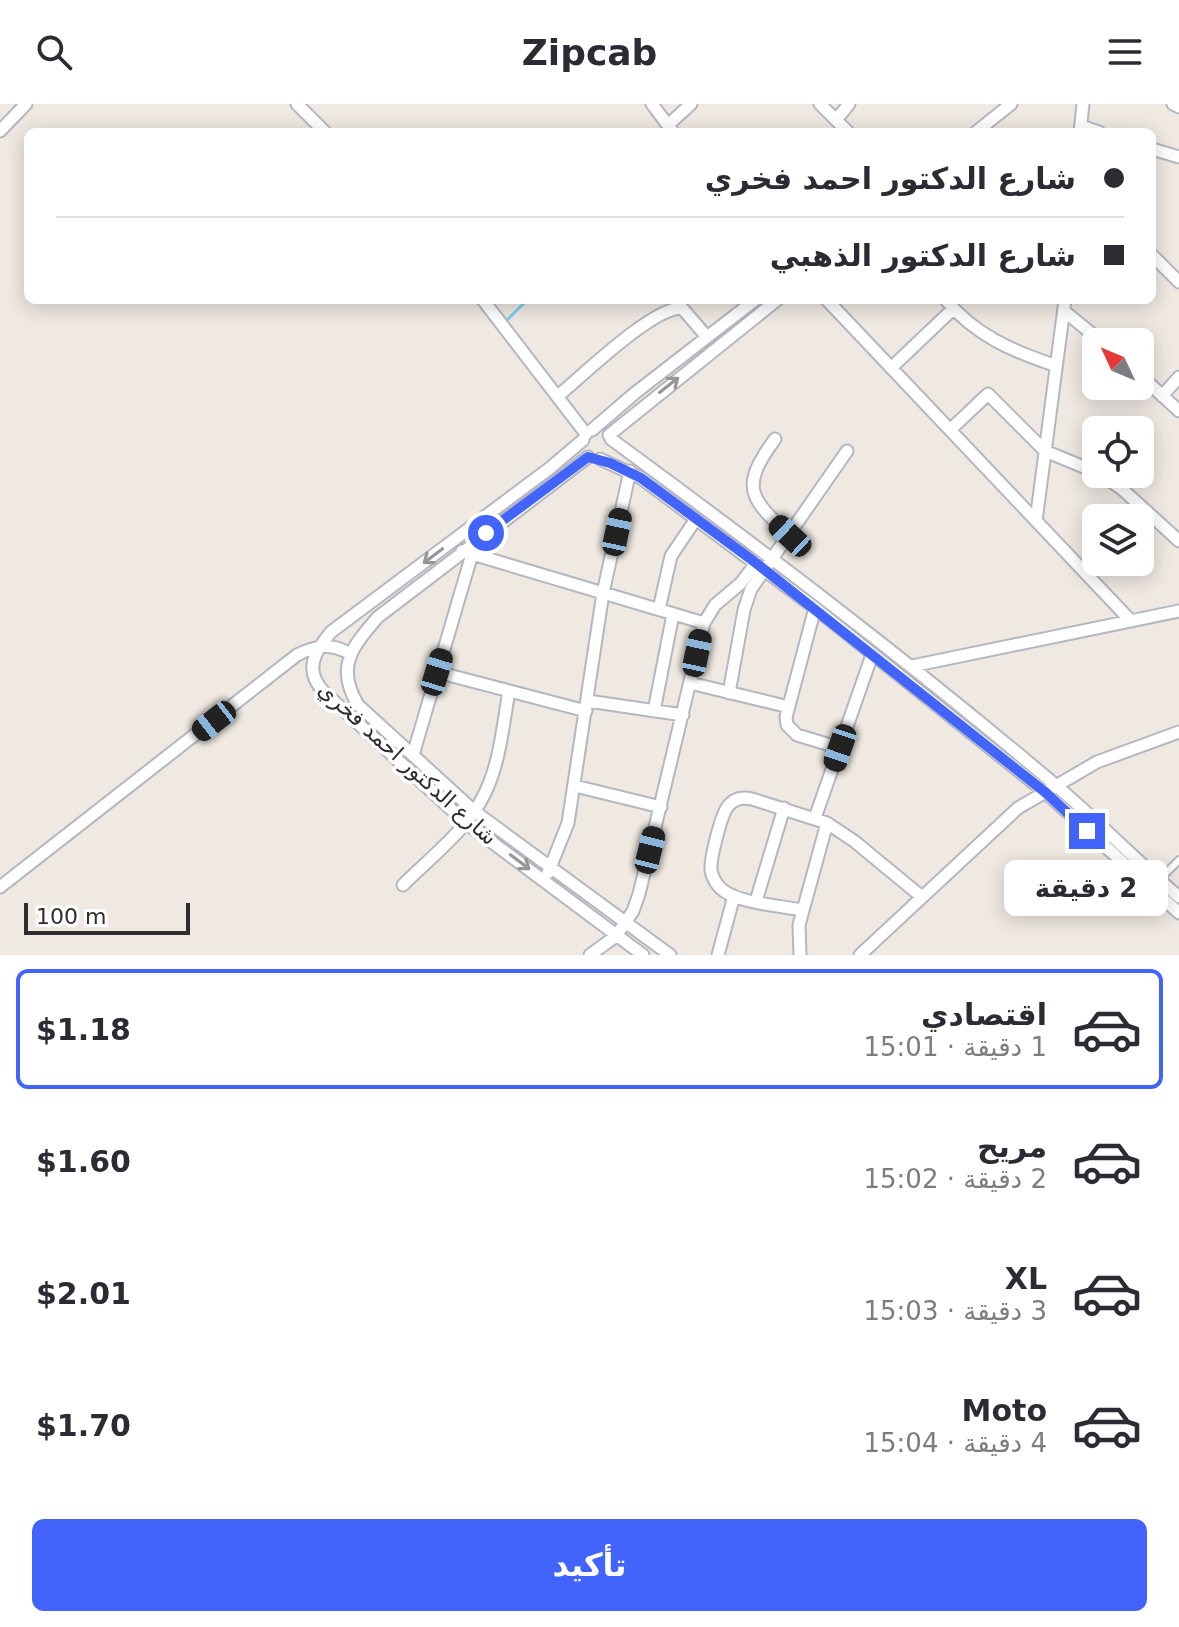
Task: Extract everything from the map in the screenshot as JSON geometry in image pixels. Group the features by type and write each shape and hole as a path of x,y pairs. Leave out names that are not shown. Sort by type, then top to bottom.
{"street":[{"path":"0,131 26,104"},
{"path":"297,104 321,128"},
{"path":"652,104 671,128 691,104"},
{"path":"820,104 844,128"},
{"path":"836,120 849,104"},
{"path":"981,128 1011,104"},
{"path":"1081,128 1083,104"},
{"path":"1173,104 1179,107"},
{"path":"1156,150 1179,157"},
{"path":"1156,259 1179,282"},
{"path":"486,304 587,435"},
{"name":"شارع الدكتور احمد فخري","path":"643,955 465,822 324,692 314,678 312,661 319,646 339,626 550,468 750,304"},
{"path":"610,437 772,304"},
{"path":"831,304 1130,620"},
{"path":"891,368 949,304 987,337 1054,365"},
{"path":"1036,521 1064,306"},
{"path":"1064,306 1087,328"},
{"path":"558,396 665,311 682,308 707,337"},
{"path":"1162,396 1179,377"},
{"path":"1154,388 1179,411"},
{"path":"950,430 988,394 1045,451 1082,466"},
{"path":"587,435 604,431 774,558 912,666 1056,785 1179,897"},
{"path":"587,435 582,446 594,458 630,471 815,608 1045,792 1179,913"},
{"path":"594,458 611,450 610,437"},
{"path":"775,439 755,473 753,490 762,510 790,536"},
{"path":"590,955 616,936 639,894 704,623 715,605 774,558 847,451"},
{"name":"شارع الدكتور احمد فخري","path":"594,458 378,617 356,642 350,654 348,682 358,705 474,811 670,955"},
{"path":"544,880 568,823 603,593 630,471"},
{"path":"1120,488 1179,541"},
{"path":"659,609 671,556 696,519"},
{"path":"413,755 467,553 704,623"},
{"path":"729,693 747,599 760,567"},
{"path":"815,608 786,717 791,731 840,748"},
{"path":"912,666 1179,611"},
{"path":"654,711 673,614"},
{"path":"0,887 297,655 319,646 335,647 350,654"},
{"path":"800,955 799,925 821,820 840,748 872,655"},
{"path":"437,672 509,691 587,706 683,715"},
{"path":"324,692 348,682"},
{"path":"690,683 789,707"},
{"path":"403,885 474,811 493,772 509,691"},
{"path":"860,955 1003,820 1097,762 1179,732"},
{"path":"575,786 661,807"},
{"path":"802,910 734,896 717,884 711,868 727,807 732,802 745,798 821,820 854,841 922,897"},
{"path":"756,901 784,808"},
{"path":"718,955 734,896"}],"lane":[{"path":"1159,880 1179,860"}],"waterway":[{"path":"504,323 523,304"}],"route":[{"path":"486,533 588,457 630,471 815,608 1045,792 1087,831"}]}
